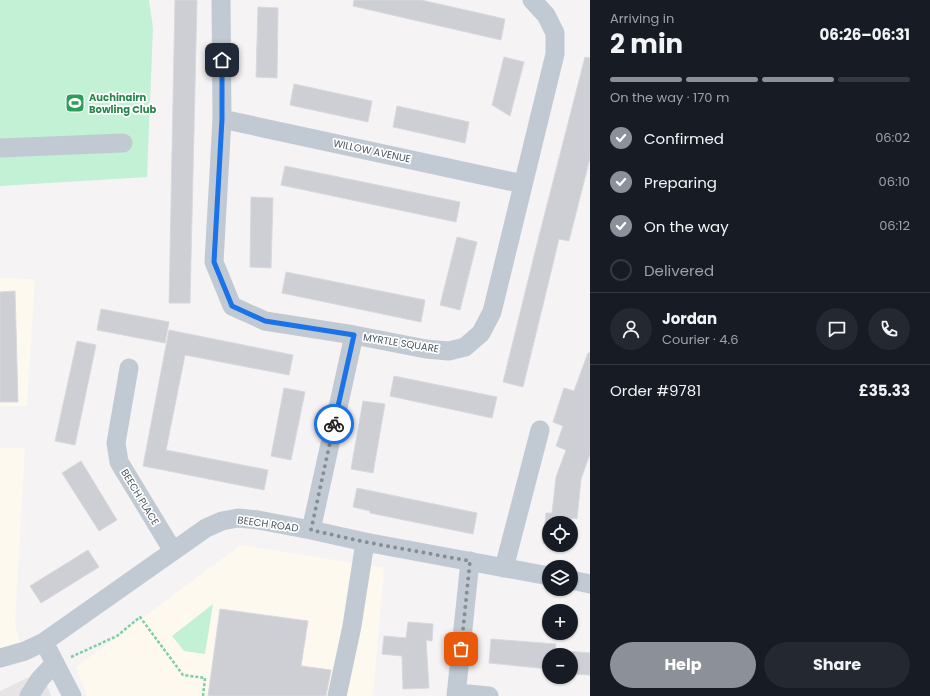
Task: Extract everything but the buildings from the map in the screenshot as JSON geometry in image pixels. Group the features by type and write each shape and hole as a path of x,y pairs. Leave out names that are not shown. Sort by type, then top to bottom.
{"street":[{"name":"MYRTLE SQUARE","path":"221,0 222,119 214,262 232,306 265,321 354,335 426,349 449,351 465,347 481,333 492,312 555,54 555,33 546,15 532,0"},
{"name":"WILLOW AVENUE","path":"222,119 523,184"},
{"path":"0,148 123,143"},
{"path":"311,530 354,335"},
{"name":"BEECH PLACE","path":"128,368 116,442 120,462 173,551"},
{"path":"504,568 540,430"},
{"name":"BEECH ROAD","path":"0,658 25,651 44,642 206,528 222,521 238,518 258,520 365,542 542,575"},
{"path":"337,696 352,626 365,542"},
{"path":"470,561 456,695 489,696"},
{"path":"578,581 590,584"},
{"path":"44,642 72,696"},
{"path":"29,696 40,679 56,665"}],"path":[{"path":"56,665 117,636 140,617 183,675 205,678 203,696"}],"shaded area":[{"path":"0,278 35,279 27,406 0,406"},
{"path":"0,448 25,448 15,624 22,649 0,648"},
{"path":"241,545 384,568 373,696 87,696 76,667"},
{"path":"42,671 51,696 0,696 0,691"}],"green space":[{"name":"Auchinairn Bowling Club","path":"0,0 149,0 153,28 147,177 0,186"},
{"path":"213,604 205,654 184,651 172,636"}],"way so far":[{"path":"334,424 311,530 365,542 470,561 461,649"}],"place":[{"name":"Auchinairn Bowling Club","path":"75,103"}],"route":[{"path":"222,60 222,119 214,262 232,306 265,321 354,335 334,424"}]}
